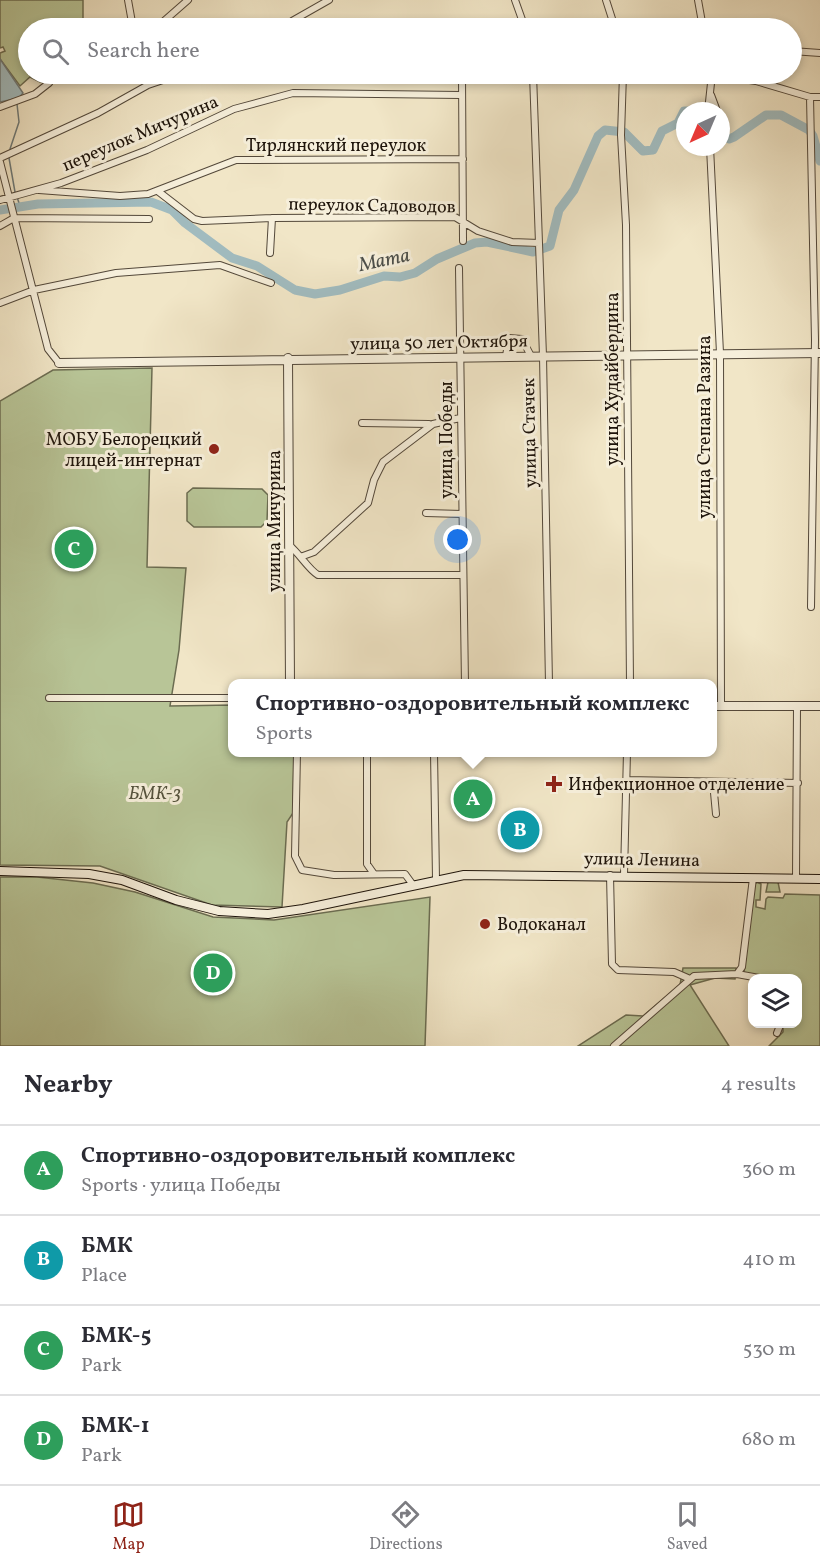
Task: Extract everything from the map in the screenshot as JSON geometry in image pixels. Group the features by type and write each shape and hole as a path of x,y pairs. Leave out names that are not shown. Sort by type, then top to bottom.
{"main road":[{"name":"улица Ленина","path":"0,871 89,874 122,880 176,900 219,910 268,914 303,909 436,879 464,875 820,879"}],"street":[{"path":"128,0 131,18"},
{"path":"167,18 188,0"},
{"path":"297,18 329,0"},
{"path":"515,0 521,18"},
{"path":"606,0 612,18"},
{"path":"698,0 701,18"},
{"path":"802,52 820,53"},
{"path":"0,107 35,94 49,84"},
{"path":"59,363 48,349 14,218 14,194 0,160 98,113 151,84"},
{"path":"462,84 463,241"},
{"name":"улица Стачек","path":"533,84 543,356 549,679"},
{"name":"улица Худайбердина","path":"624,84 621,135 626,225 630,679"},
{"path":"709,102 711,84"},
{"path":"766,84 810,97 820,97"},
{"path":"710,91 714,102"},
{"name":"переулок Мичурина","path":"14,194 61,183 116,163 234,109 293,93 461,95"},
{"path":"810,97 816,353 811,608"},
{"name":"улица Степана Разина","path":"710,156 720,353 717,706"},
{"name":"Тирлянский переулок","path":"36,189 120,196 159,192 236,160 464,159"},
{"name":"переулок Садоводов","path":"159,192 194,219 202,221 272,218 455,218 463,220 478,231 512,242 538,243"},
{"path":"0,200 14,194"},
{"path":"0,226 14,218 149,219"},
{"name":"переулок Садоводов","path":"270,253 272,218"},
{"path":"0,303 34,290 116,273 220,265 271,283"},
{"name":"улица Победы","path":"459,268 465,679"},
{"path":"506,356 509,338 516,337 522,339 531,356"},
{"name":"улица 50 лет Октября","path":"59,363 288,358 816,353"},
{"name":"улица Мичурина","path":"288,358 290,679"},
{"path":"362,423 433,424 460,418"},
{"path":"303,556 315,552 368,502 374,480 384,462 433,424"},
{"path":"426,513 462,514"},
{"path":"290,545 303,556 312,572 318,575 463,575"},
{"path":"50,698 228,698"},
{"path":"717,706 820,706"},
{"path":"796,878 797,706"},
{"path":"297,757 296,856 302,870 334,875 405,873 413,885"},
{"path":"367,757 368,864 374,874"},
{"path":"434,757 436,879"},
{"path":"624,875 627,757"},
{"path":"626,780 798,783"},
{"path":"712,782 716,814"},
{"path":"610,875 612,964 618,970 674,972 690,979"},
{"path":"737,974 742,967 753,878"},
{"path":"614,1046 690,979 707,974 748,976"},
{"path":"777,1033 779,1028"}],"green space":[{"path":"0,0 83,0 83,18 18,18 18,83 0,59 0,53 5,51 3,47 0,48"},
{"name":"БМК-3","path":"152,368 147,567 186,568 179,650 170,706 228,705 228,757 294,757 293,813 287,822 282,907 212,905 100,866 0,865 0,401 53,370"},
{"path":"193,488 262,489 268,495 267,521 261,527 194,527 187,521 187,493"},
{"path":"0,877 37,877 93,883 135,892 213,917 274,920 430,897 425,1046 0,1046"},
{"path":"757,882 761,884 760,900 756,900 756,907 765,909 768,897 783,898 785,894 820,895 820,1046 769,1046 783,1032 783,1028 802,1028 802,974 744,973 754,885"},
{"path":"768,882 778,882 780,892 766,892"},
{"path":"683,968 736,968 735,979 715,978 690,985 729,1046 578,1046 626,1015 643,1016 680,985"}],"water":[{"path":"0,59 23,93 19,98 0,102"}],"waterway":[{"path":"10,149 19,122 17,104"},
{"name":"Мата","path":"730,139 766,115 781,115 809,130 820,161"},
{"name":"Мата","path":"0,210 38,204 151,202 172,210 185,223 232,258 257,266 295,290 315,294 340,290 384,276 400,277 415,273 437,259 475,243 487,242 533,252 550,246 559,210 574,190 598,136 605,130 624,132 643,151 653,150 662,131 676,124"},
{"path":"9,158 15,192"},
{"path":"17,197 20,206"}],"place":[{"name":"МОБУ Белорецкий лицей-интернат","path":"214,449"},
{"name":"БМК-5","path":"74,549"},
{"name":"Инфекционное отделение","path":"554,784"},
{"name":"Спортивно-оздоровительный комплекс","path":"473,799"},
{"name":"БМК","path":"520,830"},
{"name":"Водоканал","path":"485,924"},
{"name":"БМК-1","path":"213,973"}]}
